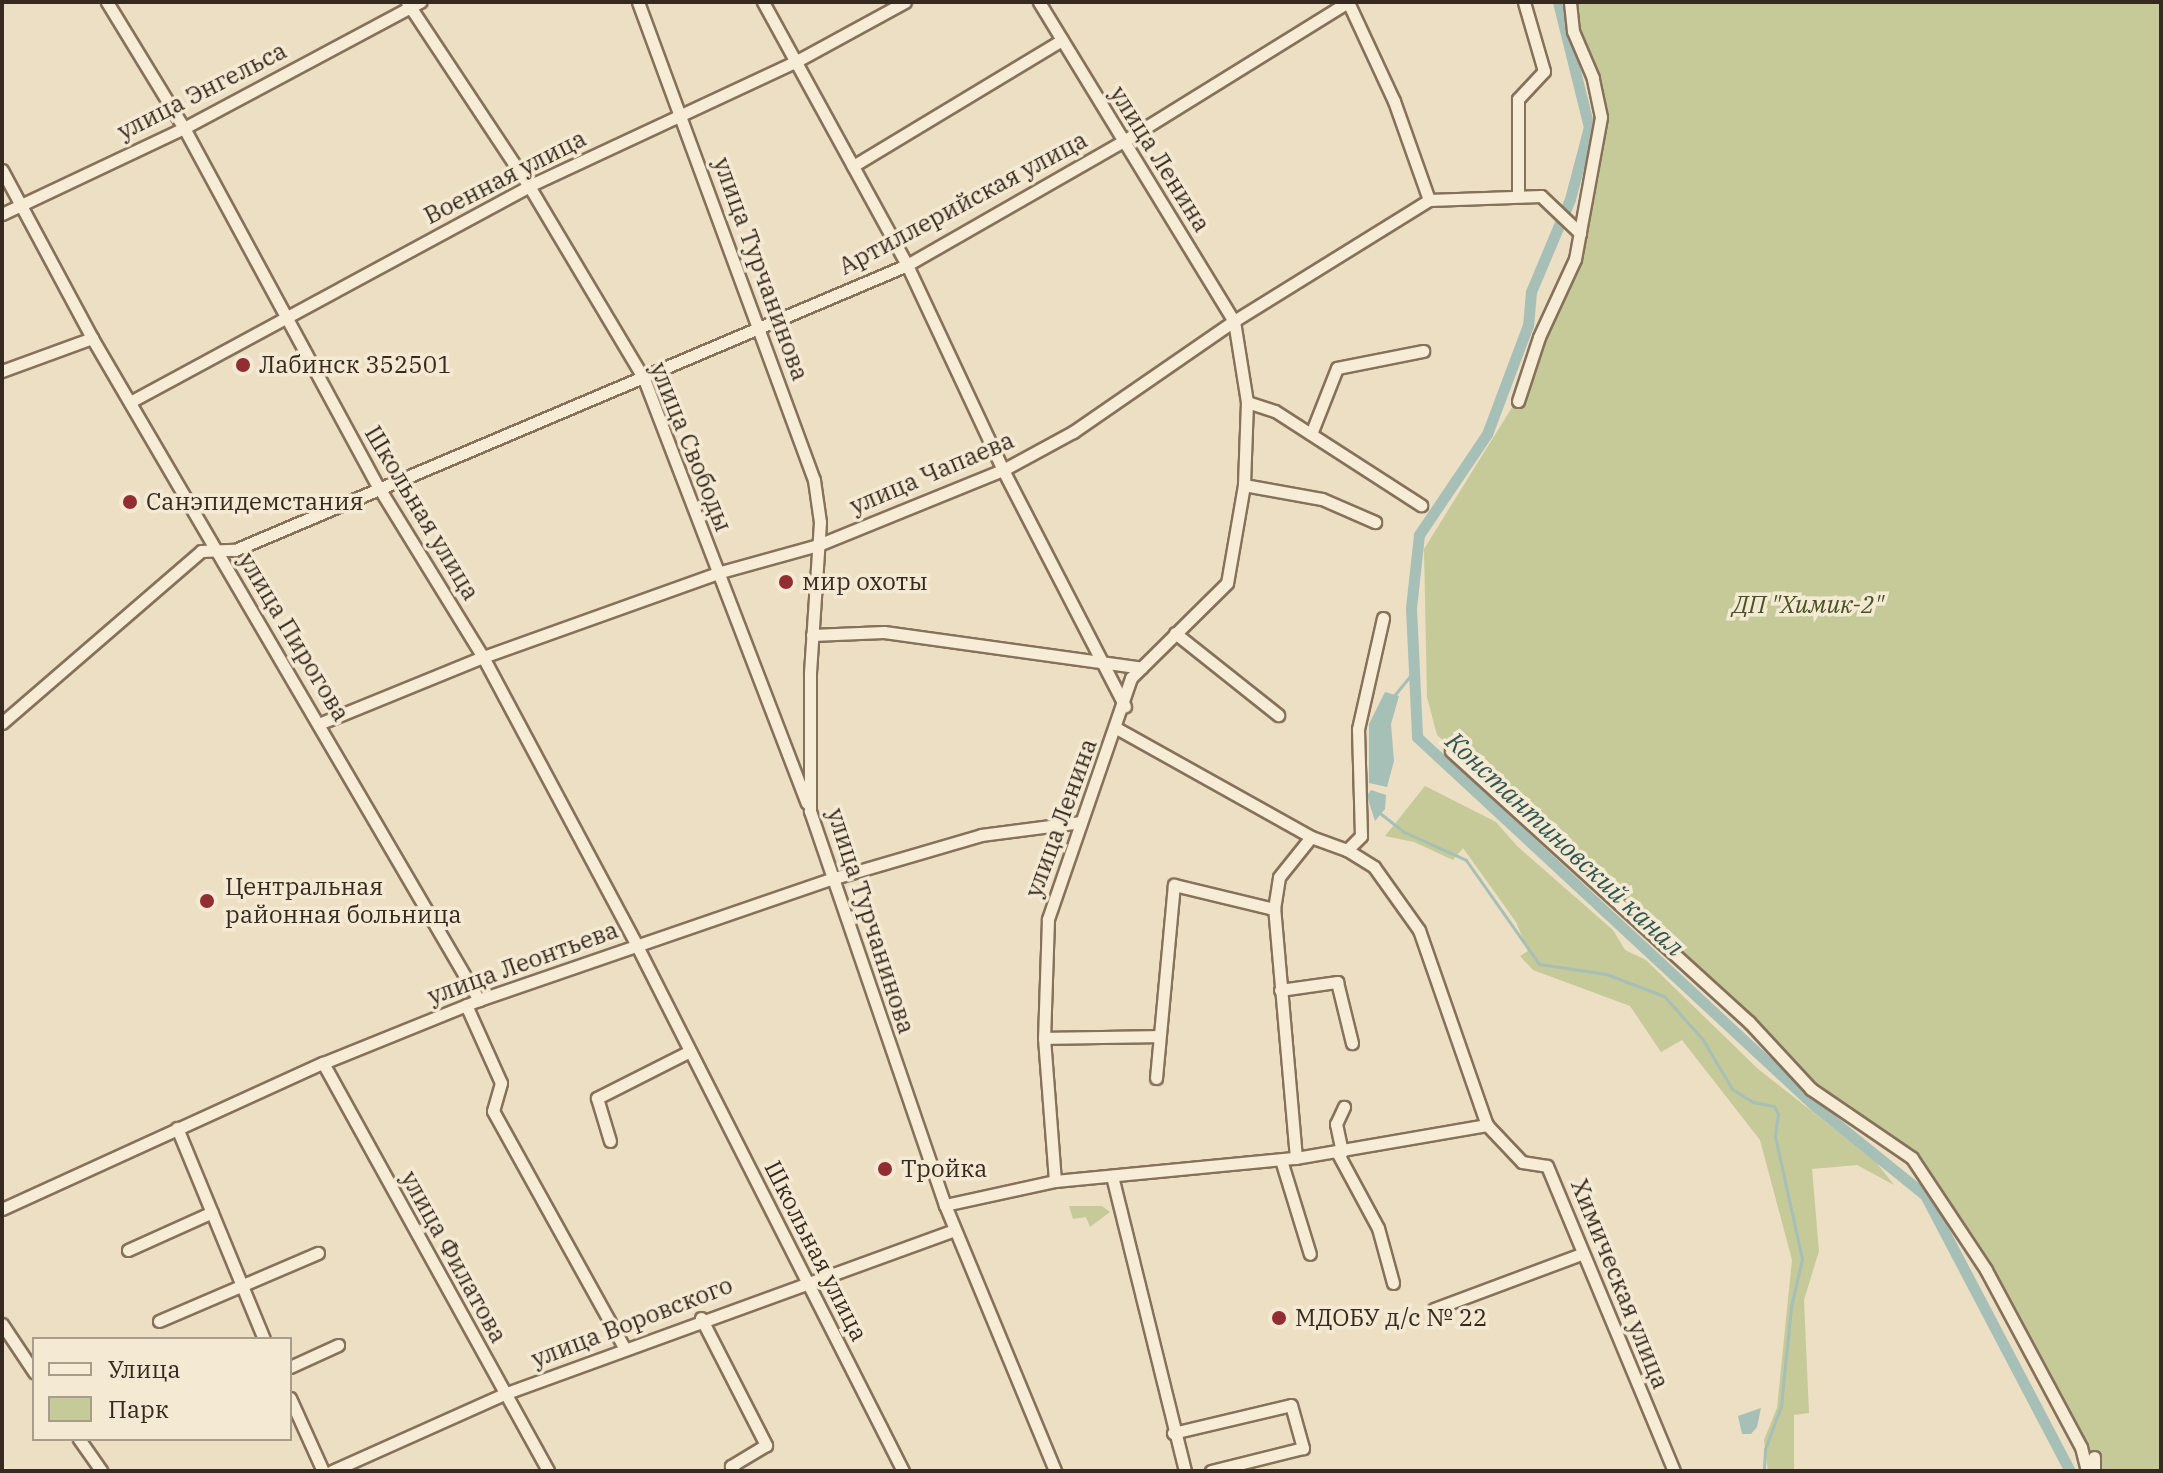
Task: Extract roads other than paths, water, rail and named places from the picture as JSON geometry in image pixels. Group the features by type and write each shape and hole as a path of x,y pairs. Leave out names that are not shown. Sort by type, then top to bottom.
{"street":[{"name":"Школьная улица","path":"107,2 184,128 379,488 483,657 636,944 903,1471"},
{"name":"улица Турчанинова","path":"638,2 814,480 818,545 812,635 810,811 954,1230 1055,1471"},
{"path":"763,2 907,265 1003,470 1125,706"},
{"name":"Военная улица","path":"130,402 529,186 795,62 905,2"},
{"name":"улица Ленина","path":"1039,2 1234,321 1247,402 1244,485 1227,583 1131,678 1118,729 1081,822 1048,919 1044,1038 1055,1181"},
{"path":"1348,2 1394,101 1429,200"},
{"name":"Артиллерийская улица","path":"2,723 201,551 218,553 379,488 759,331 907,265 1122,142 1348,2"},
{"path":"1524,2 1544,71 1518,99 1518,194 1541,196 1580,233"},
{"path":"1518,401 1539,337 1566,285 1580,233 1601,117 1593,78 1573,31 1570,2"},
{"name":"улица Энгельса","path":"2,214 184,128 413,4"},
{"name":"улица Свободы","path":"413,4 529,186 644,379 810,811"},
{"path":"853,166 1062,40"},
{"name":"улица Пирогова","path":"2,170 92,338 321,723 479,1000"},
{"name":"улица Чапаева","path":"321,723 483,657 717,573 818,545 1003,470 1073,432 1234,321 1429,200 1518,194"},
{"path":"2,371 92,338"},
{"path":"1311,434 1337,368 1423,351"},
{"path":"1247,402 1275,411 1421,505"},
{"path":"1244,485 1322,499 1375,522"},
{"path":"1347,850 1361,836 1358,729 1383,618"},
{"path":"812,635 884,632 1142,668"},
{"path":"1175,633 1278,715"},
{"name":"Химическая улица","path":"1118,729 1311,837 1347,850 1374,867 1419,930 1487,1125 1522,1162 1547,1166 1581,1254 1674,1471"},
{"path":"1451,751 1749,1022 1811,1089 1912,1158 1986,1270 2081,1447 2087,1471"},
{"name":"улица Леонтьева","path":"2,1209 323,1063 479,1000 831,879 981,835 1081,822"},
{"path":"1296,1158 1274,909 1279,877 1311,837"},
{"path":"1156,1078 1174,885 1274,909"},
{"path":"1280,990 1337,982 1352,1043"},
{"path":"466,1005 501,1083 493,1111 625,1349"},
{"path":"1044,1038 1159,1036"},
{"path":"610,1141 597,1098 690,1051"},
{"name":"улица Филатова","path":"323,1063 548,1471"},
{"path":"1344,1107 1336,1124 1340,1152 1378,1228 1393,1283"},
{"path":"945,1205 1055,1181 1281,1160 1487,1125"},
{"path":"177,1128 263,1337"},
{"path":"1281,1160 1310,1254"},
{"path":"1112,1176 1147,1304 1173,1433 1185,1471"},
{"path":"128,1250 212,1212"},
{"name":"улица Воровского","path":"332,1471 504,1394 701,1318 954,1230"},
{"path":"159,1321 241,1283 318,1253"},
{"path":"1434,1309 1581,1254"},
{"path":"701,1318 766,1445 731,1466 734,1471"},
{"path":"2,1324 32,1369"},
{"path":"292,1366 338,1345"},
{"path":"292,1402 323,1471"},
{"path":"1173,1433 1291,1405 1303,1448 1211,1471"},
{"path":"80,1441 101,1471"},
{"path":"2094,1457 2094,1471"}],"water":[{"path":"1385,692 1399,696 1391,724 1394,761 1387,787 1369,783 1369,724"},
{"path":"1371,790 1386,795 1385,809 1375,821 1367,796"},
{"path":"1761,1408 1757,1427 1751,1434 1742,1434 1738,1416"}],"waterway":[{"name":"Константиновский канал","path":"1558,2 1589,127 1570,199 1531,292 1528,325 1487,434 1419,535 1411,608 1417,737 1816,1107 1925,1195 2070,1471"},
{"path":"1393,697 1411,675"},
{"path":"1381,814 1404,832 1466,860 1539,964 1606,974 1664,996 1703,1040 1732,1089 1753,1102 1774,1106 1778,1114 1775,1136 1802,1259 1791,1307 1781,1406 1765,1449 1764,1471"}],"place":[{"name":"Лабинск 352501","path":"243,365"},
{"name":"Санэпидемстания","path":"130,502"},
{"name":"мир охоты","path":"786,582"},
{"name":"Центральная районная больница","path":"207,901"},
{"name":"Тройка","path":"885,1169"},
{"name":"МДОБУ д/с № 22","path":"1279,1318"}],"park label":[{"name":"ДП \"Химик-2\"","path":"1808,605"}]}
